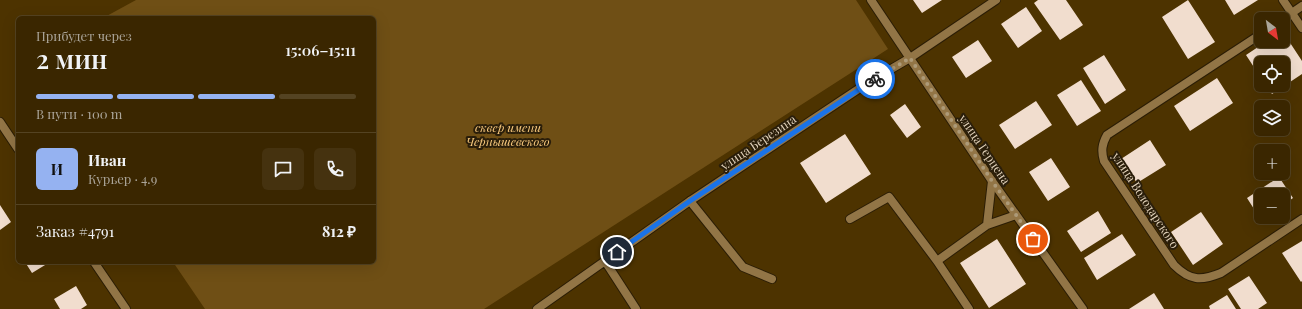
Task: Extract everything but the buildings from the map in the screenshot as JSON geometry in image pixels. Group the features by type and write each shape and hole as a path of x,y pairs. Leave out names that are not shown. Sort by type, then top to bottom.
{"street":[{"name":"улица Герцена","path":"871,0 992,181 1083,309"},
{"name":"улица Березина","path":"537,309 690,201 870,82 910,58 996,0"},
{"path":"1283,0 1302,28"},
{"path":"1292,13 1302,6"},
{"name":"улица Володарского","path":"1254,39 1107,135 1102,143 1104,161 1174,265 1182,273 1194,278 1209,278 1221,273 1302,219"},
{"path":"0,122 16,146"},
{"path":"987,225 992,181"},
{"path":"850,219 889,197 937,261 969,309"},
{"path":"690,201 743,266 772,279"},
{"path":"937,261 987,225 1016,215"},
{"path":"605,261 636,309"},
{"path":"95,264 126,309"}],"green space":[{"name":"сквер имени Чернышевского","path":"136,0 856,0 888,49 484,309 205,309 174,264 376,264 376,16 107,16"}],"way so far":[{"path":"875,79 910,58 992,181 1033,239"}],"route":[{"path":"617,252 690,201 875,79"}]}
